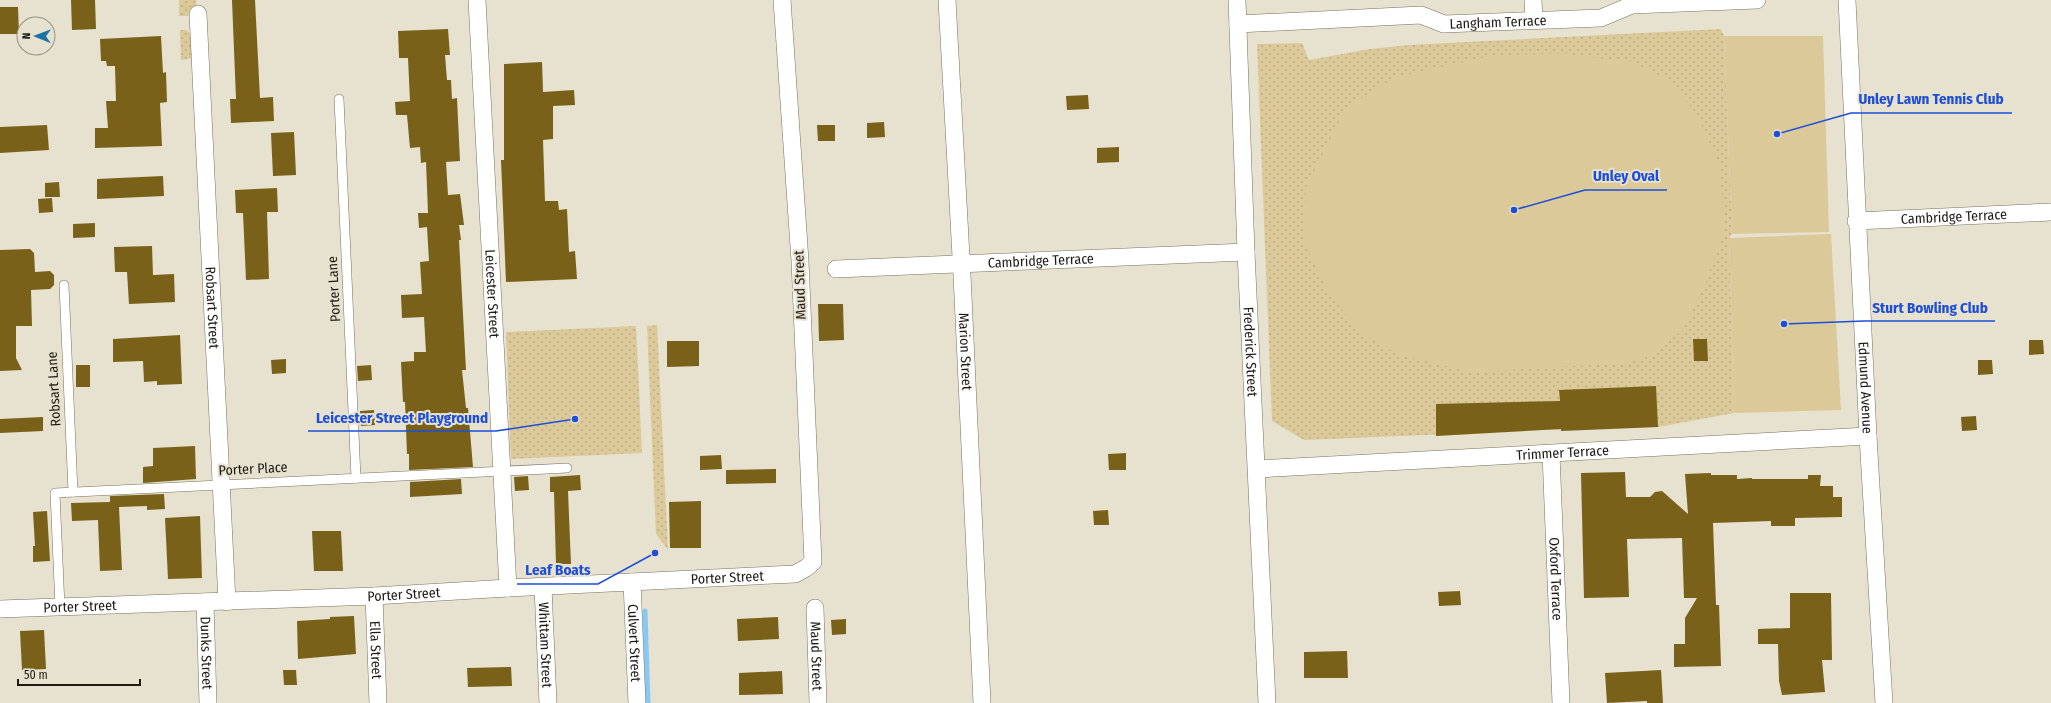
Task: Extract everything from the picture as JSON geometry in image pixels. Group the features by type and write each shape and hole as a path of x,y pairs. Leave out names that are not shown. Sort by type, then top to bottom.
{"street":[{"name":"Leicester Street","path":"477,0 508,588"},
{"name":"Maud Street","path":"782,0 800,261 813,562 806,568"},
{"name":"Marion Street","path":"947,0 962,264 982,703"},
{"name":"Frederick Street","path":"1237,0 1246,252 1267,703"},
{"path":"1533,0 1534,20"},
{"name":"Langham Terrace","path":"1238,24 1421,15 1444,24 1601,18 1632,5 1757,0"},
{"name":"Edmund Avenue","path":"1847,0 1856,221 1884,703"},
{"name":"Robsart Street","path":"198,14 227,602"},
{"name":"Cambridge Terrace","path":"1856,221 2051,212"},
{"name":"Cambridge Terrace","path":"836,269 1246,252"},
{"name":"Trimmer Terrace","path":"1257,469 1868,436"},
{"name":"Oxford Terrace","path":"1551,454 1561,703"},
{"name":"Porter Street","path":"0,610 374,596 795,574 806,568"},
{"name":"Culvert Street","path":"632,582 637,703"},
{"name":"Whittam Street","path":"543,587 548,703"},
{"name":"Ella Street","path":"374,596 378,703"},
{"name":"Dunks Street","path":"206,602 208,703"},
{"name":"Maud Street","path":"815,608 818,703"}],"lane":[{"name":"Porter Lane","path":"339,99 356,478"},
{"name":"Robsart Lane","path":"64,285 73,492"},
{"name":"Porter Place","path":"60,607 55,492 567,468"}],"shaded area":[{"path":"179,0 196,0 197,13 192,16 179,16"},
{"path":"1721,29 1724,36 1732,234 1729,238 1734,413 1658,427 1543,430 1304,440 1272,421 1257,44 1302,43 1309,60 1370,49 1409,45"},
{"path":"180,30 186,30 190,33 193,58 181,60"},
{"path":"1724,36 1823,36 1829,232 1732,234"},
{"path":"1566,54 1631,62 1666,78 1697,114 1720,166 1724,232 1704,287 1683,330 1650,356 1629,363 1470,372 1400,355 1360,333 1327,290 1304,242 1306,187 1345,108 1396,77 1496,55"},
{"path":"1831,234 1841,410 1734,413 1729,238"},
{"path":"657,325 668,550 656,534 647,326"},
{"path":"636,326 642,453 511,459 506,332"}],"building":[{"path":"71,0 95,0 96,29 72,30"},
{"path":"232,0 255,0 260,98 273,97 274,121 231,123 230,99 236,99"},
{"path":"0,7 18,7 18,16 16,16 16,34 0,34"},
{"path":"448,29 450,55 445,55 447,80 451,80 452,99 457,98 460,161 446,162 448,195 460,194 464,225 459,225 461,240 459,240 466,370 462,370 466,408 468,408 473,467 409,470 401,362 414,361 414,352 426,352 424,317 402,318 401,295 422,294 420,262 429,261 427,227 419,228 418,213 428,213 426,162 421,163 420,147 410,148 407,115 396,115 395,102 410,101 408,58 399,58 398,31"},
{"path":"161,36 163,73 166,72 167,102 160,103 162,146 95,148 95,128 108,128 106,101 116,101 115,66 107,66 106,61 101,61 100,39"},
{"path":"542,62 543,92 574,90 575,105 553,106 553,139 543,140 545,201 558,201 559,210 567,209 569,252 575,251 577,279 506,282 501,160 504,160 504,64"},
{"path":"1088,95 1089,109 1067,110 1066,96"},
{"path":"884,122 885,137 867,138 867,123"},
{"path":"47,125 49,150 0,153 0,127"},
{"path":"817,125 835,125 835,141 818,141"},
{"path":"294,132 296,175 273,176 271,133"},
{"path":"1119,147 1119,162 1097,163 1097,148"},
{"path":"163,176 164,196 97,199 97,179"},
{"path":"59,182 60,197 45,197 45,183"},
{"path":"277,188 278,212 267,212 269,279 246,280 243,213 236,213 235,190"},
{"path":"52,198 53,212 39,213 38,199"},
{"path":"95,223 95,237 73,238 73,224"},
{"path":"152,246 153,275 174,274 175,302 129,304 127,272 115,272 114,247"},
{"path":"30,249 34,253 35,272 50,271 54,275 54,285 50,289 31,290 32,326 16,326 16,358 22,370 0,371 0,250"},
{"path":"818,304 843,304 844,340 819,341"},
{"path":"180,335 182,384 157,385 157,381 144,382 143,361 113,362 113,339"},
{"path":"1693,339 1707,339 1708,361 1694,361"},
{"path":"2029,340 2043,340 2044,354 2029,355"},
{"path":"667,341 699,341 699,366 667,367"},
{"path":"286,359 286,373 272,374 271,360"},
{"path":"1978,360 1992,360 1993,374 1978,375"},
{"path":"76,365 90,365 90,387 76,387"},
{"path":"371,365 372,380 358,381 357,366"},
{"path":"1656,386 1658,427 1561,431 1561,429 1436,436 1436,404 1560,401 1559,390"},
{"path":"374,410 375,425 361,426 360,411"},
{"path":"1976,416 1977,430 1962,431 1961,417"},
{"path":"43,417 43,431 0,433 0,419"},
{"path":"195,446 196,479 143,483 143,467 153,466 153,448"},
{"path":"1126,453 1126,470 1109,470 1108,454"},
{"path":"721,455 722,469 700,470 700,456"},
{"path":"776,469 776,483 726,484 726,470"},
{"path":"1625,472 1626,497 1650,497 1655,492 1662,491 1688,514 1685,474 1711,473 1711,475 1737,475 1737,479 1808,479 1808,475 1821,475 1820,486 1833,486 1833,497 1842,497 1842,517 1795,518 1795,526 1771,526 1771,521 1713,523 1716,605 1719,605 1721,666 1674,667 1674,644 1685,644 1685,618 1697,598 1684,598 1682,538 1627,539 1629,597 1584,598 1581,473"},
{"path":"580,475 581,490 568,491 571,564 556,564 554,492 550,492 550,477"},
{"path":"528,476 529,490 515,491 514,477"},
{"path":"461,479 462,494 410,497 410,482"},
{"path":"164,494 165,509 147,510 147,506 119,507 122,570 100,571 98,520 72,521 71,503 110,502 110,496"},
{"path":"701,501 701,548 670,548 669,502"},
{"path":"1108,510 1109,525 1094,525 1093,511"},
{"path":"47,511 50,561 33,562 33,546 35,546 33,512"},
{"path":"200,516 202,578 168,579 165,518"},
{"path":"312,531 341,531 343,571 314,571"},
{"path":"1460,591 1461,605 1439,606 1438,592"},
{"path":"1790,593 1831,593 1832,660 1822,660 1825,692 1782,695 1779,681 1778,644 1758,644 1758,629 1790,628"},
{"path":"354,616 356,654 298,659 297,621"},
{"path":"778,617 779,639 738,641 737,619"},
{"path":"846,619 846,634 832,635 831,620"},
{"path":"44,630 46,669 22,670 20,631"},
{"path":"1347,651 1348,678 1304,678 1304,652"},
{"path":"511,667 512,686 468,687 467,668"},
{"path":"283,670 296,670 297,685 284,685"},
{"path":"1661,670 1663,703 1647,703 1647,701 1607,703 1605,673"},
{"path":"782,671 783,694 739,695 739,673"}],"waterway":[{"path":"645,611 648,703"}],"place":[{"name":"Unley Lawn Tennis Club","path":"1777,134"},
{"name":"Unley Oval","path":"1514,210"},
{"name":"Sturt Bowling Club","path":"1784,324"},
{"name":"Leicester Street Playground","path":"575,419"},
{"name":"Leaf Boats","path":"655,553"}]}
